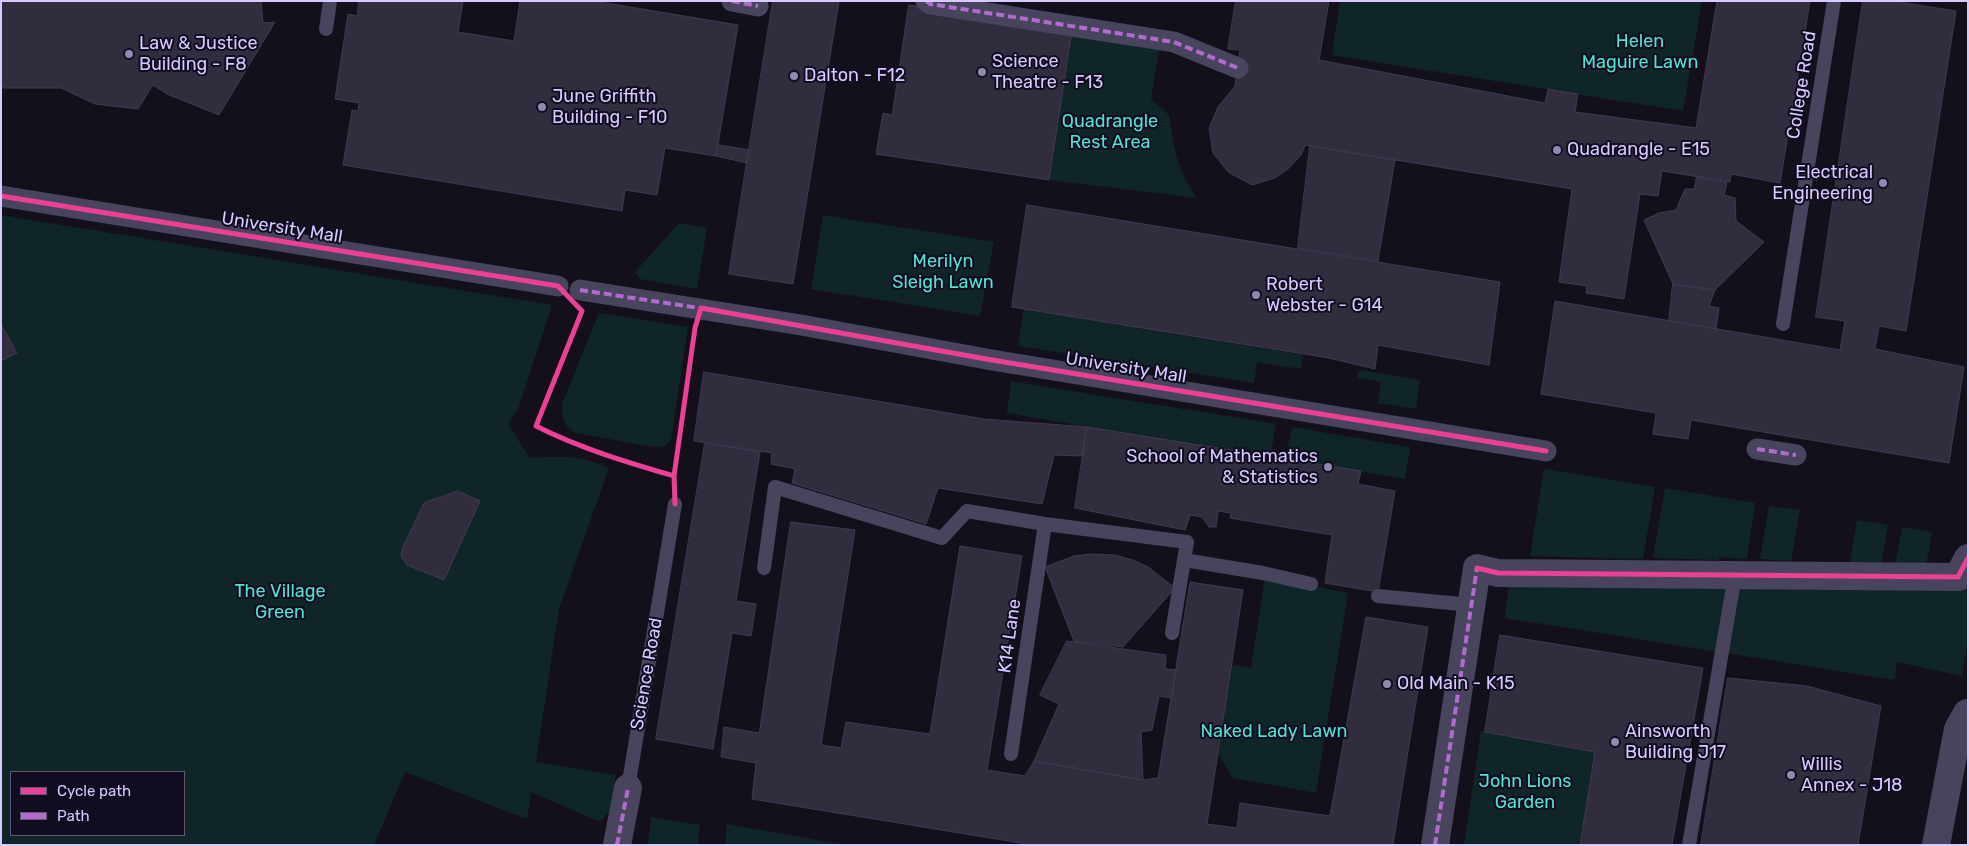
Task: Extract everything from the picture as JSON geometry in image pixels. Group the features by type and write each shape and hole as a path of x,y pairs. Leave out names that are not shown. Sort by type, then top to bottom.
{"street":[{"path":"732,1 758,6"},
{"path":"926,1 930,4 1174,42 1238,68"},
{"name":"University Mall","path":"1,196 558,286"},
{"name":"University Mall","path":"580,290 801,325 992,360 1546,451"},
{"path":"1757,449 1796,455"},
{"path":"1435,845 1477,568 1498,573 1958,578 1968,558"},
{"path":"1936,845 1958,729 1967,713"},
{"name":"Science Road","path":"617,845 628,788"}],"lane":[{"path":"326,30 330,1"},
{"name":"College Road","path":"1783,324 1834,1"},
{"path":"764,568 775,487 942,538 968,511 1045,524 1188,542 1172,633"},
{"name":"Science Road","path":"628,788 675,504"},
{"name":"K14 Lane","path":"1012,754 1045,524"},
{"path":"1184,560 1262,573 1311,584"},
{"path":"1688,845 1734,575"},
{"path":"1378,596 1471,605"}],"green space":[{"name":"Helen Maguire Lawn","path":"1340,1 1702,1 1683,111 1332,55"},
{"name":"Quadrangle Rest Area","path":"1072,30 1160,44 1151,99 1169,115 1177,159 1190,188 1197,198 1049,180"},
{"name":"The Village Green","path":"1,215 552,305 518,410 508,424 530,458 570,457 609,468 559,609 536,762 616,775 610,811 600,821 531,792 527,819 405,772 374,845 1,845 1,361 17,353 1,324"},
{"name":"Merilyn Sleigh Lawn","path":"823,215 994,242 980,316 811,289"},
{"path":"679,223 707,228 697,289 640,279 635,272"},
{"path":"1024,309 1303,355 1301,369 1257,362 1254,383 1018,346"},
{"path":"599,313 688,327 671,440 665,446 654,447 575,433 566,424 563,417 562,404"},
{"path":"1359,370 1420,380 1416,409 1378,403 1381,382 1357,378"},
{"path":"1011,381 1276,424 1270,458 1007,413"},
{"path":"1292,427 1410,447 1405,479 1286,459"},
{"path":"1544,469 1655,487 1643,559 1530,556"},
{"path":"1665,488 1755,503 1747,559 1719,557 1719,560 1653,558"},
{"path":"1769,506 1800,510 1791,561 1760,559"},
{"path":"1857,520 1888,525 1881,563 1850,562"},
{"path":"1902,527 1932,532 1926,566 1895,565"},
{"name":"Naked Lady Lawn","path":"1265,577 1348,593 1316,793 1233,778 1218,754 1231,665 1251,668"},
{"path":"1509,582 1968,588 1968,641 1962,676 1897,662 1895,680 1505,618"},
{"name":"John Lions Garden","path":"1481,731 1595,752 1580,845 1464,845"},
{"path":"651,817 700,825 698,845 648,845"},
{"path":"727,824 845,845 725,845"}],"building":[{"name":"Law & Justice Building - F8","path":"1,1 261,1 263,23 275,22 219,115 167,94 153,85 138,109 95,104 61,88 1,88"},
{"name":"June Griffith Building - F10","path":"359,1 463,1 458,32 514,41 520,1 594,1 738,25 716,156 665,148 657,195 625,190 622,211 343,165 352,110 358,111 359,103 335,99 348,14 357,16"},
{"name":"Dalton - F12","path":"773,1 839,1 793,284 729,274"},
{"name":"Quadrangle - E15","path":"1236,1 1329,1 1319,60 1545,103 1548,89 1578,94 1575,112 1696,128 1717,1 1810,1 1780,183 1731,174 1730,182 1662,171 1658,196 1640,194 1624,299 1586,293 1587,286 1559,282 1572,189 1305,145 1301,155 1289,168 1275,178 1252,185 1228,172 1213,153 1209,128 1218,107 1235,86 1240,50 1228,49"},
{"name":"Electrical Engineering","path":"1863,1 1892,1 1956,11 1906,331 1879,326 1875,349 1964,367 1949,463 1691,420 1688,439 1653,434 1656,413 1541,394 1555,301 1840,350 1845,321 1816,317"},
{"name":"Science Theatre - F13","path":"909,5 1072,30 1049,180 876,154 883,113 892,115"},
{"path":"719,145 750,150 747,163 716,156"},
{"path":"1310,146 1395,160 1378,261 1298,248"},
{"path":"1697,177 1727,183 1724,195 1735,198 1736,221 1764,242 1715,290 1673,284 1644,220 1659,213 1676,210 1685,189 1694,189"},
{"name":"Robert Webster - G14","path":"1027,205 1500,282 1489,365 1378,345 1375,369 1329,358 1012,307"},
{"path":"1673,284 1715,290 1709,306 1719,308 1716,329 1669,321"},
{"path":"1,324 17,353 1,361"},
{"path":"704,372 984,419 1087,427 1083,456 1054,455 1042,504 938,488 926,524 792,483 795,469 771,464 772,453 694,441"},
{"path":"1087,427 1361,471 1358,484 1395,491 1378,592 1325,583 1332,535 1230,518 1231,513 1218,511 1216,527 1209,527 1202,517 1190,515 1185,530 1075,508"},
{"path":"705,443 760,452 736,601 756,604 751,636 732,633 713,749 656,739"},
{"path":"458,491 480,501 444,580 407,565 401,556 403,547 424,503"},
{"name":"Old Main - K15","path":"791,522 855,530 821,745 841,748 846,722 930,734 960,546 1022,556 987,770 1025,776 1034,761 1143,780 1158,778 1190,582 1243,590 1207,824 1237,828 1240,803 1330,816 1366,617 1428,627 1393,845 1033,845 752,799 756,763 721,757 724,727 759,733"},
{"path":"1093,554 1114,555 1133,560 1148,567 1175,588 1123,647 1074,641 1045,567 1074,556"},
{"name":"Ainsworth Building J17","path":"1500,635 1703,668 1672,845 1580,845 1595,752 1485,732"},
{"path":"1067,641 1166,655 1165,669 1176,670 1172,698 1159,696 1152,730 1141,732 1143,780 1034,761 1059,704 1040,695"},
{"name":"Willis Annex - J18","path":"1728,678 1807,686 1881,706 1858,845 1701,845"}],"marked path":[{"path":"732,1 758,6"},
{"path":"926,1 930,4 1174,42 1238,68"},
{"path":"580,290 706,309"},
{"path":"1757,449 1796,455"},
{"path":"1435,845 1477,568 1479,568"},
{"path":"617,845 628,788"}],"cycle path":[{"path":"1,196 558,286 582,311 536,426 586,448 674,476"},
{"path":"675,504 674,476 695,328 701,308 992,360 1546,451"},
{"path":"1477,568 1498,573 1958,577 1968,558"}],"place":[{"name":"Law & Justice Building - F8","path":"129,54"},
{"name":"Science Theatre - F13","path":"982,72"},
{"name":"Dalton - F12","path":"794,76"},
{"name":"June Griffith Building - F10","path":"542,107"},
{"name":"Quadrangle - E15","path":"1557,150"},
{"name":"Electrical Engineering","path":"1883,183"},
{"name":"Robert Webster - G14","path":"1256,295"},
{"name":"School of Mathematics & Statistics","path":"1328,467"},
{"name":"Old Main - K15","path":"1387,684"},
{"name":"Ainsworth Building J17","path":"1615,742"},
{"name":"Willis Annex - J18","path":"1791,775"}]}
